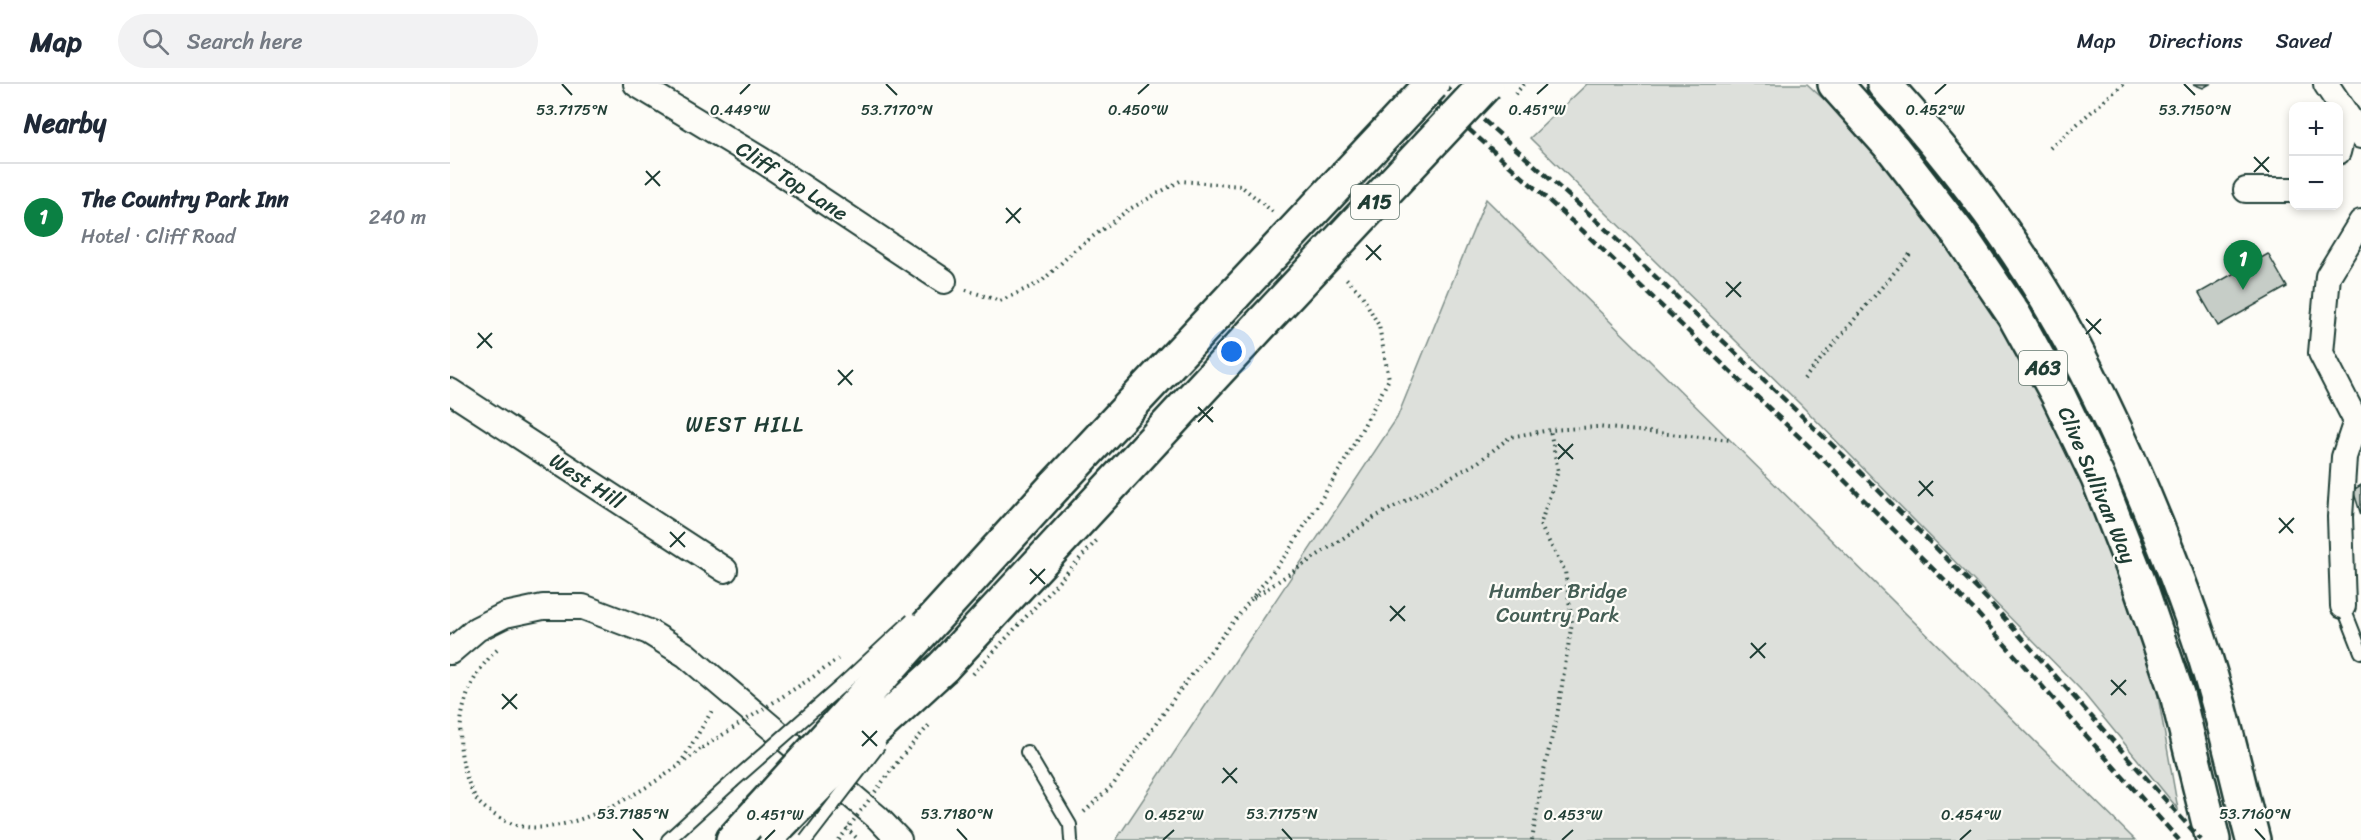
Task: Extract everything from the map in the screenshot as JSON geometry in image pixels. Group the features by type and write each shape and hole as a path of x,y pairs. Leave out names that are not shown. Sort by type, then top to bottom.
{"highway":[{"name":"A15","path":"1055,486 1432,84"},
{"name":"A15","path":"943,667 1083,514 1486,84"},
{"name":"Clive Sullivan Way","path":"1835,84 1894,150 1959,234 2014,315 2058,395 2098,478 2139,583 2177,694 2213,840"},
{"name":"Clive Sullivan Way","path":"1884,84 1924,128 1990,213 2047,300 2086,371 2137,477 2177,577 2215,689 2253,840"},
{"path":"767,826 1055,486"},
{"path":"733,840 767,826 943,667"}],"street":[{"name":"Cliff Top Lane","path":"636,84 760,159 944,282"},
{"path":"2326,84 2361,136"},
{"path":"2343,132 2347,116"},
{"path":"2246,189 2289,190"},
{"path":"2343,606 2340,516 2344,456 2356,421 2321,353 2328,276 2361,222"},
{"name":"West Hill","path":"450,391 725,570"},
{"path":"450,652 477,629 505,615 543,607 583,607 649,632 686,655 878,818 899,840"}],"lane":[{"name":"A15","path":"935,598 1055,486"},
{"path":"2343,606 2361,652"},
{"path":"668,840 918,614"},
{"name":"A15","path":"806,840 874,751 943,667"},
{"path":"1027,752 1070,825 1071,840"}],"path":[{"path":"2050,148 2123,84"},
{"path":"1804,379 1910,254"},
{"path":"1070,825 1113,785 1177,694 1250,600 1375,517 1477,463 1510,437 1550,430 1597,427 1731,440"},
{"path":"1532,840 1544,770 1557,716 1572,622 1565,571 1540,525 1558,471 1550,430"},
{"path":"460,702 468,685 484,662 500,648"},
{"path":"462,782 467,791 491,815 525,827 555,826 582,820 678,768 702,748 839,658"},
{"path":"678,768 713,708 704,702"}],"green space":[{"path":"1587,84 1807,84 1866,138 1995,303 2086,487 2153,668 2178,809 2080,689 1801,405 1530,138"},
{"name":"Humber Bridge Country Park","path":"1486,199 2135,840 1116,840 1397,418"}],"building":[{"path":"2193,84 2210,84 2203,88"},
{"path":"2268,254 2287,287 2218,326 2199,293"},
{"path":"2361,485 2361,515 2353,490"}],"railway":[{"path":"1418,84 1583,231 1836,472 1977,613 2179,840"},
{"path":"1443,84 1595,219 1848,460 1989,601 2201,840"}],"place":[{"name":"The Country Park Inn","path":"2243,290"}],"district":[{"name":"WEST HILL","path":"745,424"}]}
